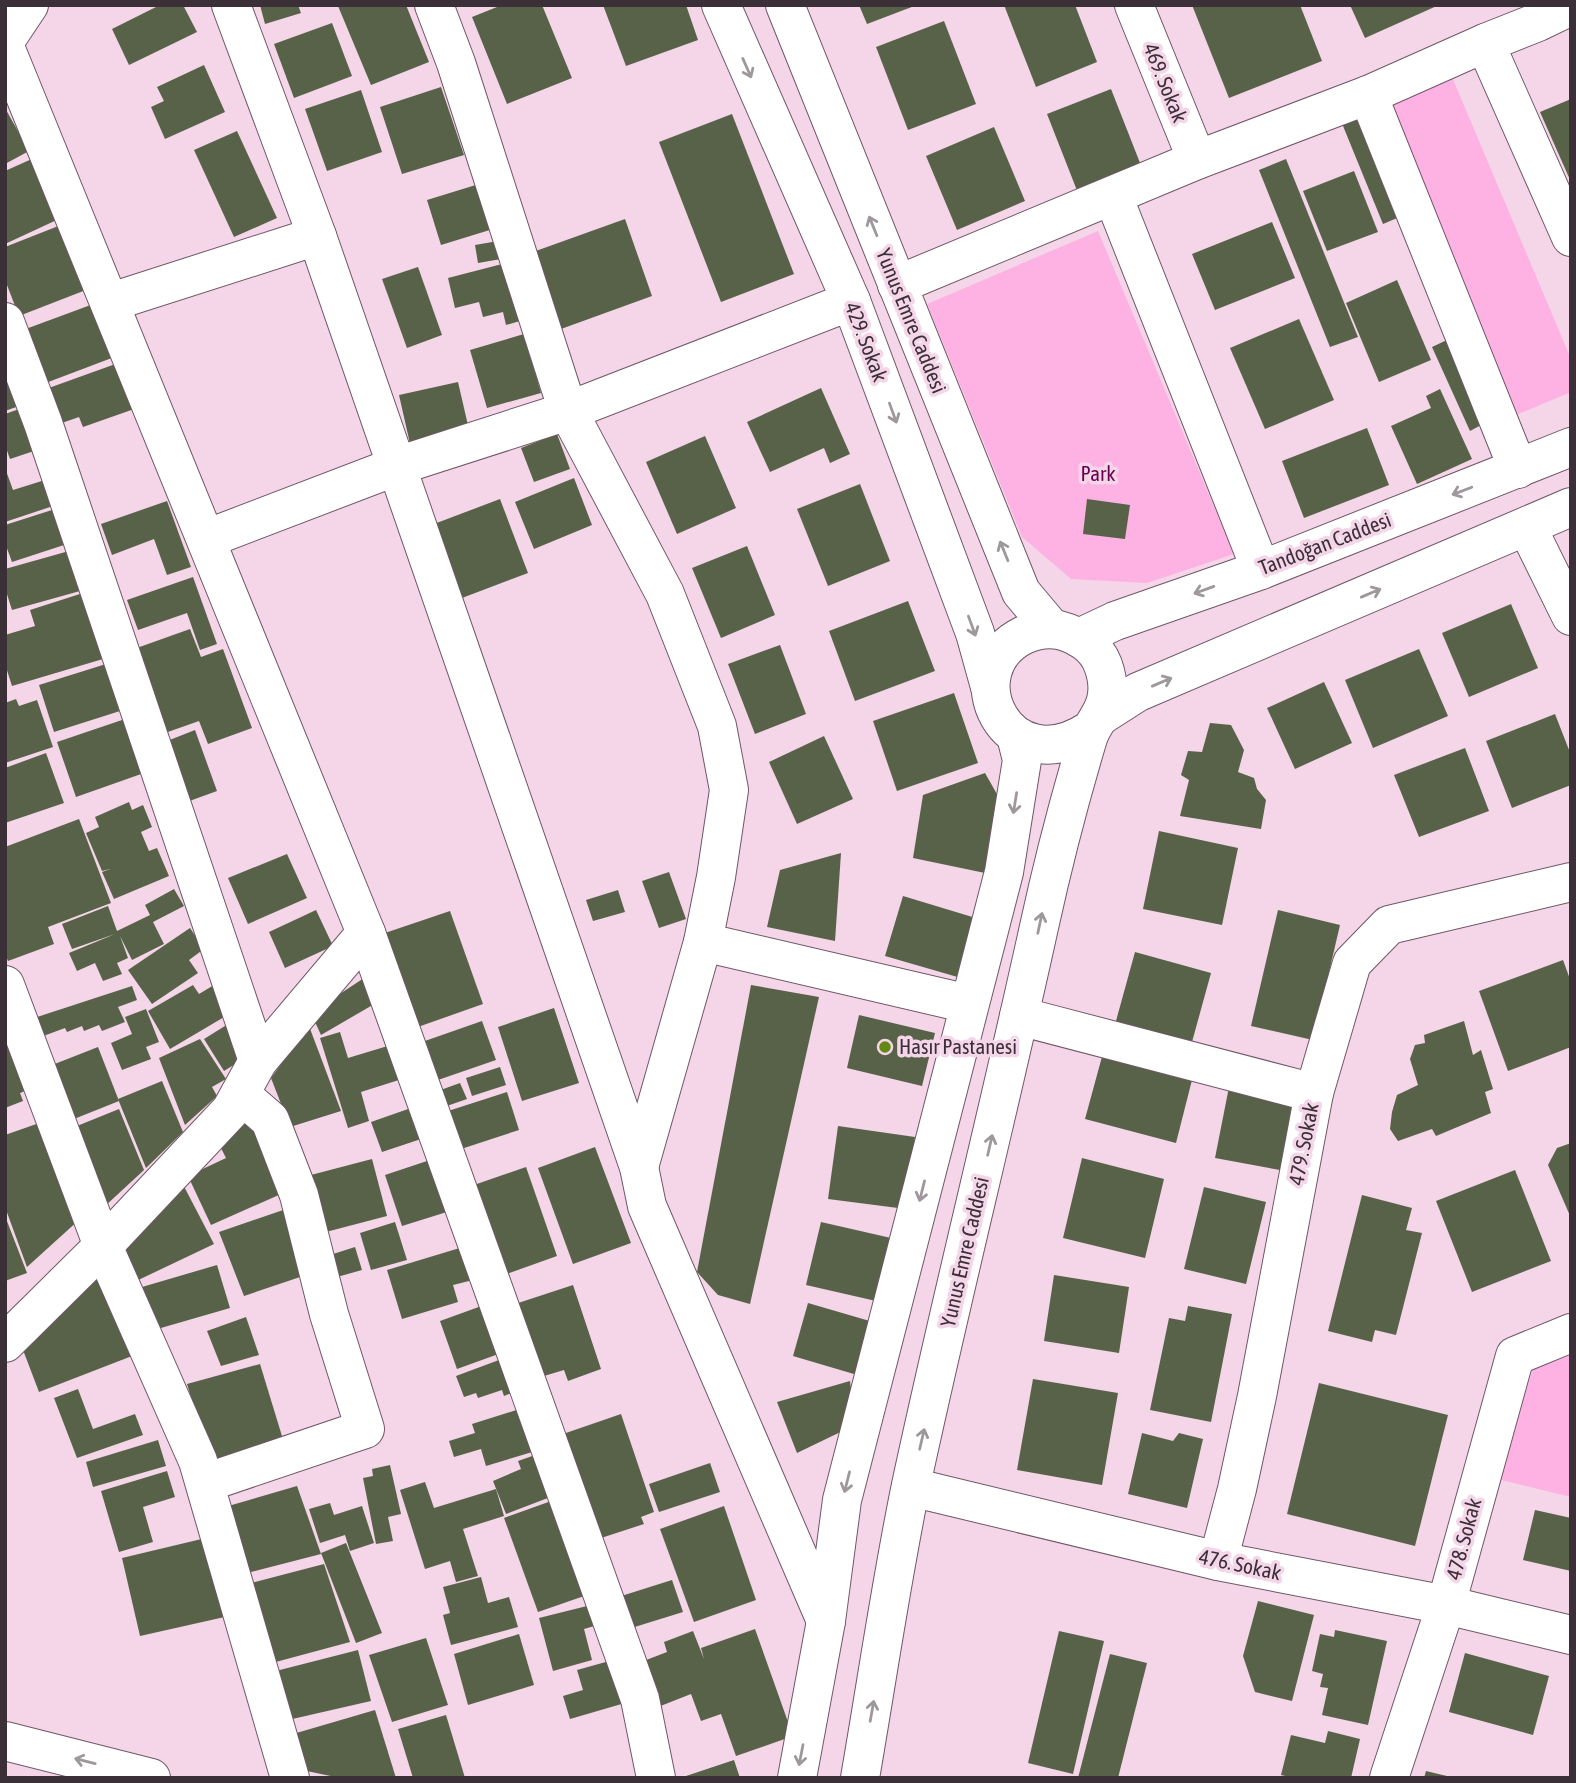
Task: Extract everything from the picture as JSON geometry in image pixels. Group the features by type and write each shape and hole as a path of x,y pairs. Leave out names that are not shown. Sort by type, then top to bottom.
{"street":[{"path":"5,41 29,5"},
{"path":"231,5 317,236 397,466 639,1167 647,1206 826,1621"},
{"path":"434,5 456,63 568,411 665,594 717,726 729,790 704,942 639,1167"},
{"name":"429. Sokak","path":"721,5 737,47 851,301 975,633 990,687"},
{"name":"Yunus Emre Caddesi","path":"785,5 1021,592 1065,633"},
{"name":"469. Sokak","path":"1134,5 1197,160"},
{"path":"897,285 1197,160 1368,95 1485,43 1547,11"},
{"path":"1485,43 1571,237"},
{"path":"5,47 366,933 640,1699 656,1778"},
{"path":"1368,95 1517,469"},
{"path":"1113,196 1261,570"},
{"path":"111,302 317,236"},
{"path":"206,539 397,466 568,411 851,301"},
{"path":"5,322 43,423 249,1078 270,1120 299,1195 330,1314 365,1429 205,1483"},
{"name":"Tandoğan Caddesi","path":"1065,633 1115,621 1261,570 1571,447"},
{"path":"1096,723 1108,696 1107,676 1100,658 1087,643 1065,633 1033,631 1016,639 1002,653 993,669 990,687 993,707 1002,723 1016,736 1034,744 1054,746 1073,741 1138,692 1571,506"},
{"path":"1527,527 1571,616"},
{"name":"Yunus Emre Caddesi","path":"860,1778 911,1488 1057,844 1096,723"},
{"path":"797,1778 826,1621 842,1500 1004,872 1022,760 1016,736"},
{"name":"479. Sokak","path":"1218,1561 1257,1396 1314,1093 1352,963 1389,926 1571,883"},
{"path":"5,1343 103,1246 231,1110 249,1078 366,933"},
{"path":"704,942 969,1004"},
{"path":"5,985 103,1246 198,1461 289,1778"},
{"path":"1019,1016 1314,1093"},
{"name":"478. Sokak","path":"1389,1778 1446,1605 1515,1356 1571,1333"},
{"name":"476. Sokak","path":"911,1488 1218,1561 1446,1605 1571,1634"},
{"path":"5,1741 151,1778"}],"green space":[{"path":"1452,77 1571,359 1571,392 1509,418 1378,108"},
{"name":"Park","path":"1098,231 1234,554 1147,583 1071,579 1022,537 927,304"},
{"path":"1571,1355 1571,1497 1497,1479 1533,1369"}],"building":[{"path":"160,5 183,5 197,32 129,65 112,29"},
{"path":"260,5 298,5 301,13 265,24"},
{"path":"406,5 429,62 371,85 338,6"},
{"path":"496,5 542,5 572,78 507,104 472,17 497,7"},
{"path":"603,5 686,5 698,40 626,66"},
{"path":"859,5 917,5 867,24"},
{"path":"1004,5 1075,5 1097,62 1036,87"},
{"path":"1192,5 1300,5 1322,61 1229,98"},
{"path":"1350,5 1439,5 1365,38"},
{"path":"944,21 976,104 908,130 876,47"},
{"path":"332,23 352,76 294,98 274,44"},
{"path":"204,65 225,112 165,139 151,107 164,101 157,87"},
{"path":"441,87 464,155 402,174 380,107"},
{"path":"1111,89 1142,168 1078,193 1047,114"},
{"path":"361,90 382,152 327,171 305,109"},
{"path":"1571,99 1571,182 1540,112"},
{"path":"5,108 29,151 5,164"},
{"path":"1368,111 1409,213 1383,224 1341,121"},
{"path":"732,114 794,274 721,302 659,142"},
{"path":"994,127 1025,201 957,230 926,156"},
{"path":"237,131 277,218 234,237 194,150"},
{"path":"34,158 61,218 5,244 5,171"},
{"path":"1286,159 1358,337 1330,347 1259,170"},
{"path":"1354,171 1378,232 1327,251 1303,191"},
{"path":"479,184 493,229 441,245 427,200"},
{"path":"625,219 652,296 561,329 533,252"},
{"path":"1272,222 1295,278 1215,310 1192,254"},
{"path":"66,223 91,288 19,316 5,280 5,247"},
{"path":"498,241 501,259 478,263 475,245"},
{"path":"506,263 520,321 506,325 503,312 483,317 479,302 455,308 448,278"},
{"path":"418,267 442,335 407,348 382,279"},
{"path":"1397,280 1431,360 1379,382 1346,303"},
{"path":"96,303 117,356 43,384 23,330"},
{"path":"1299,319 1334,400 1265,429 1230,348"},
{"path":"524,334 541,393 487,408 470,350"},
{"path":"1447,340 1485,423 1470,431 1432,347"},
{"path":"121,362 137,408 83,427 79,417 59,424 46,389"},
{"path":"5,370 19,406 5,411"},
{"path":"458,382 470,434 411,448 399,395"},
{"path":"821,388 850,454 830,463 824,448 770,472 747,422"},
{"path":"1440,389 1472,459 1417,484 1391,426 1431,408 1426,396"},
{"path":"25,407 40,449 10,459 5,445 5,414"},
{"path":"1367,428 1389,485 1304,518 1282,461"},
{"path":"557,434 570,469 534,482 521,448"},
{"path":"705,436 736,508 677,534 646,462"},
{"path":"5,468 13,490 45,480 53,506 5,522"},
{"path":"574,478 592,525 534,549 515,502"},
{"path":"860,484 890,561 828,586 797,509"},
{"path":"500,499 528,573 462,598 434,524"},
{"path":"1087,499 1130,505 1125,539 1083,534"},
{"path":"167,501 191,567 167,575 154,539 112,555 101,524"},
{"path":"52,510 64,545 12,562 5,543 5,525"},
{"path":"747,546 775,615 721,638 692,568"},
{"path":"69,551 80,591 12,610 5,588 5,569"},
{"path":"193,577 217,644 200,650 187,613 138,630 127,600"},
{"path":"83,593 103,659 12,686 5,664 5,635 35,626 30,610"},
{"path":"908,601 935,671 855,701 829,631"},
{"path":"1511,604 1538,668 1469,697 1442,633"},
{"path":"190,629 201,657 223,649 252,728 208,744 199,721 165,733 134,649"},
{"path":"780,645 806,714 755,734 728,664"},
{"path":"1419,649 1448,716 1373,748 1345,680"},
{"path":"106,664 120,711 54,732 39,685"},
{"path":"1324,682 1352,743 1295,769 1267,708"},
{"path":"954,693 978,763 897,791 873,721"},
{"path":"16,699 19,706 37,700 53,747 5,763 5,703"},
{"path":"1555,714 1571,755 1571,785 1512,808 1486,741"},
{"path":"125,719 144,773 76,797 57,742"},
{"path":"1210,723 1231,725 1244,750 1238,772 1254,778 1257,789 1266,800 1261,829 1180,816 1189,780 1181,775 1188,751 1202,752"},
{"path":"195,730 217,791 184,803 162,743"},
{"path":"824,736 853,799 797,824 769,762"},
{"path":"1465,748 1489,811 1419,837 1394,775"},
{"path":"46,753 64,803 5,823 5,768"},
{"path":"985,773 1002,803 985,873 913,858 923,795"},
{"path":"129,802 132,810 143,805 152,827 141,832 149,851 157,848 169,876 114,899 102,872 110,869 102,871 86,833 99,827 95,817"},
{"path":"79,819 111,903 48,927 54,944 8,961 5,954 5,847"},
{"path":"1159,831 1238,848 1222,925 1143,909"},
{"path":"841,853 835,941 767,927 780,870"},
{"path":"287,854 307,898 248,924 228,878"},
{"path":"669,872 686,919 659,928 642,881"},
{"path":"174,889 184,906 153,922 164,944 132,960 120,936 128,958 117,963 122,974 103,981 95,963 77,971 69,953 115,934 72,949 62,924 108,906 117,931 150,915 145,905"},
{"path":"618,890 625,912 593,921 586,900"},
{"path":"903,896 979,919 961,978 885,956"},
{"path":"316,910 333,946 285,968 269,932"},
{"path":"1278,910 1340,925 1313,1040 1251,1026"},
{"path":"450,911 483,1004 415,1028 382,934"},
{"path":"190,928 204,949 189,960 198,973 152,1004 128,970"},
{"path":"1135,952 1211,973 1192,1042 1116,1021"},
{"path":"1563,960 1571,982 1571,1047 1508,1071 1479,991"},
{"path":"364,978 376,1003 321,1035 311,1013"},
{"path":"219,982 236,1010 170,1049 148,1011 193,985 199,994"},
{"path":"751,985 819,997 750,1304 718,1295 697,1272"},
{"path":"132,986 137,1000 118,1007 125,1022 102,1031 99,1025 84,1031 82,1026 67,1032 65,1028 38,1038 31,1019"},
{"path":"554,1008 579,1083 522,1101 498,1027"},
{"path":"146,1009 159,1042 146,1047 151,1059 122,1070 111,1043 132,1034 125,1017"},
{"path":"859,1015 935,1033 922,1086 847,1068"},
{"path":"233,1021 253,1053 224,1071 204,1039"},
{"path":"482,1021 496,1060 435,1081 422,1042"},
{"path":"1464,1021 1473,1055 1481,1050 1493,1089 1485,1092 1491,1113 1436,1136 1432,1129 1398,1141 1390,1129 1392,1112 1397,1095 1418,1085 1410,1059 1415,1045 1425,1043 1424,1035"},
{"path":"309,1026 341,1111 290,1127 271,1078"},
{"path":"340,1032 348,1058 391,1045 402,1079 361,1092 369,1121 348,1128 320,1038"},
{"path":"5,1039 30,1089 20,1093 23,1101 5,1108"},
{"path":"200,1039 226,1079 212,1087 217,1096 185,1125 159,1058"},
{"path":"98,1047 119,1101 69,1121 47,1067"},
{"path":"1103,1053 1193,1076 1176,1143 1085,1119"},
{"path":"500,1067 506,1085 472,1096 466,1078"},
{"path":"162,1081 183,1132 146,1168 118,1099"},
{"path":"460,1083 467,1099 441,1108 435,1092"},
{"path":"1229,1087 1293,1099 1280,1170 1215,1158"},
{"path":"507,1092 519,1130 458,1150 445,1112"},
{"path":"411,1108 421,1139 382,1152 371,1122"},
{"path":"119,1109 144,1170 104,1207 72,1128"},
{"path":"250,1119 281,1194 211,1225 188,1176 226,1158 219,1144"},
{"path":"45,1121 80,1219 27,1267 5,1207 5,1135"},
{"path":"838,1126 915,1137 906,1209 828,1199"},
{"path":"1571,1143 1571,1218 1548,1165 1557,1148"},
{"path":"595,1147 631,1243 573,1264 538,1168"},
{"path":"1082,1158 1164,1179 1145,1258 1063,1238"},
{"path":"372,1159 387,1216 322,1233 307,1176"},
{"path":"433,1159 450,1211 402,1226 385,1175"},
{"path":"526,1167 557,1256 501,1276 471,1186"},
{"path":"1515,1170 1551,1261 1472,1292 1436,1201"},
{"path":"177,1173 214,1244 132,1283 116,1244"},
{"path":"1204,1187 1266,1202 1246,1284 1184,1269"},
{"path":"1362,1195 1412,1208 1406,1230 1422,1233 1396,1335 1375,1330 1372,1342 1328,1331"},
{"path":"289,1208 312,1273 244,1296 219,1232"},
{"path":"5,1216 27,1273 5,1281"},
{"path":"395,1222 407,1260 371,1270 360,1233"},
{"path":"821,1222 891,1238 876,1301 806,1285"},
{"path":"355,1247 362,1270 337,1277 330,1255"},
{"path":"463,1247 473,1280 453,1285 458,1302 402,1319 387,1270"},
{"path":"217,1265 230,1308 154,1330 142,1287"},
{"path":"100,1272 132,1356 39,1392 20,1342"},
{"path":"1054,1275 1129,1287 1119,1353 1044,1341"},
{"path":"573,1285 601,1369 568,1381 564,1370 534,1379 509,1306"},
{"path":"808,1303 880,1324 864,1377 793,1356"},
{"path":"487,1304 504,1352 457,1369 440,1321"},
{"path":"1188,1306 1232,1314 1211,1422 1150,1410 1169,1318 1185,1321"},
{"path":"246,1317 259,1355 221,1366 207,1331"},
{"path":"507,1357 519,1390 504,1396 502,1390 478,1398 476,1393 464,1397 456,1376"},
{"path":"260,1364 285,1446 212,1466 187,1384"},
{"path":"1033,1379 1118,1393 1102,1485 1017,1470"},
{"path":"850,1381 855,1425 797,1453 777,1402"},
{"path":"1319,1383 1448,1415 1415,1546 1287,1514"},
{"path":"78,1389 93,1429 135,1414 143,1435 77,1458 54,1398"},
{"path":"526,1407 539,1450 486,1466 481,1449 454,1457 449,1441 475,1433 472,1424"},
{"path":"621,1414 654,1512 641,1517 644,1524 598,1539 563,1434"},
{"path":"1142,1433 1173,1441 1179,1433 1203,1439 1187,1508 1128,1494"},
{"path":"158,1440 166,1466 93,1487 86,1462"},
{"path":"538,1454 553,1496 506,1514 493,1481 521,1469 518,1461"},
{"path":"710,1463 720,1492 659,1512 649,1484"},
{"path":"390,1465 401,1514 388,1517 393,1541 376,1544 363,1478 373,1476 372,1469"},
{"path":"167,1471 175,1497 143,1507 153,1542 119,1552 101,1491"},
{"path":"425,1482 434,1508 496,1489 504,1516 463,1529 478,1576 456,1582 450,1561 425,1569 400,1490"},
{"path":"297,1486 321,1554 247,1573 225,1507"},
{"path":"554,1500 587,1595 538,1612 504,1518"},
{"path":"330,1503 334,1515 362,1506 374,1543 350,1551 345,1535 320,1543 309,1509"},
{"path":"724,1506 756,1600 694,1622 660,1529"},
{"path":"1535,1510 1571,1518 1571,1571 1523,1560"},
{"path":"210,1537 229,1616 140,1636 122,1558"},
{"path":"346,1543 382,1633 356,1643 321,1553"},
{"path":"324,1564 350,1642 272,1663 247,1584"},
{"path":"481,1577 488,1603 509,1597 518,1627 451,1645 443,1615 450,1613 443,1587"},
{"path":"672,1580 683,1612 625,1630 615,1598"},
{"path":"1258,1601 1314,1615 1292,1701 1255,1692 1243,1656"},
{"path":"595,1604 601,1624 584,1629 592,1660 553,1671 539,1618"},
{"path":"755,1629 793,1736 736,1756 721,1714 701,1721 691,1694 658,1707 641,1662 667,1652 664,1642 693,1631 704,1659 701,1648"},
{"path":"1335,1630 1387,1641 1368,1725 1322,1715 1328,1688 1320,1687 1323,1674 1312,1671 1320,1634 1334,1637"},
{"path":"1059,1631 1104,1641 1073,1774 1028,1763"},
{"path":"519,1634 534,1685 468,1705 454,1654"},
{"path":"426,1638 448,1705 392,1722 369,1655"},
{"path":"358,1650 371,1701 288,1720 272,1672"},
{"path":"1465,1653 1549,1676 1533,1735 1449,1712"},
{"path":"1110,1654 1147,1663 1118,1778 1078,1778"},
{"path":"613,1660 625,1703 570,1719 563,1696 583,1690 577,1670"},
{"path":"375,1710 396,1778 340,1778 302,1770 293,1734"},
{"path":"446,1715 465,1778 413,1778 398,1729"},
{"path":"1328,1731 1360,1739 1351,1778 1294,1778 1281,1775 1291,1735 1325,1743"},
{"path":"734,1760 740,1778 683,1778 683,1777"},
{"path":"1426,1771 1451,1777 1451,1778 1424,1778"}],"place":[{"name":"Hasır Pastanesi","path":"885,1047"}]}
